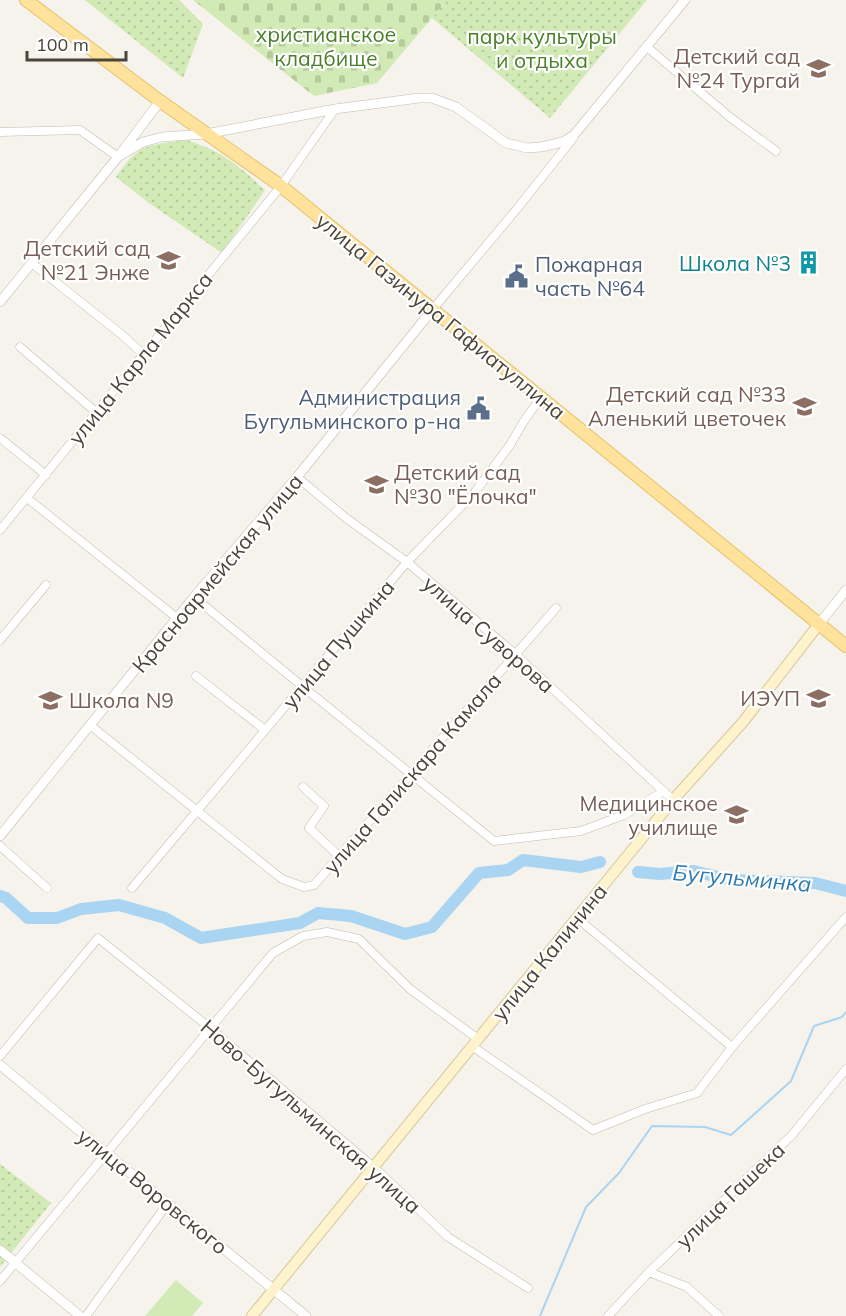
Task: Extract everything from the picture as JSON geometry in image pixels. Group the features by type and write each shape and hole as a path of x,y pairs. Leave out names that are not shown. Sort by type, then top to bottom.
{"main road":[{"name":"улица Газинура Гафиатуллина","path":"26,0 160,101 281,186 846,646"},
{"name":"улица Калинина","path":"252,1316 372,1166 673,801 743,722 819,624"}],"street":[{"path":"433,309 521,204 574,135 685,0"},
{"path":"647,47 731,118 776,151"},
{"path":"118,157 143,142 162,137 206,134 335,110 432,98 456,107 506,143 527,148 541,147 563,142 574,135"},
{"path":"0,302 33,264 160,101"},
{"name":"улица Карла Маркса","path":"0,530 281,186 335,110"},
{"path":"0,132 80,130 118,157"},
{"path":"33,264 143,354"},
{"name":"Красноармейская улица","path":"0,836 194,597 297,477 433,309"},
{"path":"20,347 96,412"},
{"name":"улица Пушкина","path":"132,888 407,562 475,492 510,445 541,397"},
{"path":"0,438 46,475"},
{"name":"улица Суворова","path":"297,477 346,518 407,562 515,654 673,801"},
{"path":"27,498 177,618"},
{"path":"0,640 46,585"},
{"name":"улица Калинина","path":"819,624 846,590"},
{"path":"194,597 494,841 581,831 624,815 664,791"},
{"name":"улица Галискара Камала","path":"198,810 282,879 304,887 314,885 556,608"},
{"path":"196,676 265,730"},
{"path":"90,725 198,810"},
{"path":"303,787 324,806 309,828 339,856"},
{"path":"0,846 47,888"},
{"path":"0,1281 273,952 303,936 327,932 358,939 410,989 475,1043 593,1130 645,1109 697,1093 732,1047 846,917"},
{"path":"577,918 732,1047"},
{"name":"Ново-Бугульминская улица","path":"0,1056 98,938 210,1028 372,1166 448,1237 528,1288"},
{"name":"улица Воровского","path":"0,1065 306,1316"},
{"name":"улица Гашека","path":"608,1316 650,1272 792,1135 846,1069"},
{"path":"86,1316 168,1203"},
{"path":"0,1250 80,1316"},
{"path":"650,1272 687,1287 719,1316"}],"green space":[{"path":"85,0 179,0 203,24 183,78"},
{"name":"христианское кладбище","path":"193,0 447,0 377,83 314,96"},
{"name":"парк культуры и отдыха","path":"447,0 647,0 550,118 432,18"},
{"path":"186,140 210,149 229,160 265,190 222,253 149,203 116,177 139,151 153,145"},
{"path":"0,1164 51,1203 0,1267"},
{"path":"176,1280 203,1303 192,1316 145,1316"}],"waterway":[{"name":"Бугульминка","path":"0,896 6,898 28,918 57,918 81,909 119,905 165,918 201,938 300,923 318,913 351,916 405,934 432,927 479,873 508,870 523,860 581,867 600,862"},
{"name":"Бугульминка","path":"638,872 660,874 693,871 732,880 815,883 846,891"},
{"path":"540,1316 586,1207 619,1173 652,1126 705,1127 731,1135 791,1081 814,1026 842,1017 846,1012"}],"place":[{"name":"Детский сад №24 Тургай","path":"818,68"},
{"name":"Детский сад №21 Энже","path":"168,260"},
{"name":"Школа №3","path":"809,263"},
{"name":"Пожарная часть №64","path":"517,276"},
{"name":"Детский сад №33 Аленький цветочек","path":"804,406"},
{"name":"Администрация Бугульминского р-на","path":"479,409"},
{"name":"Детский сад №30 \"Ёлочка\"","path":"376,484"},
{"name":"ИЭУП","path":"818,698"},
{"name":"Школа N9","path":"51,700"},
{"name":"Медицинское училище","path":"736,815"}]}
